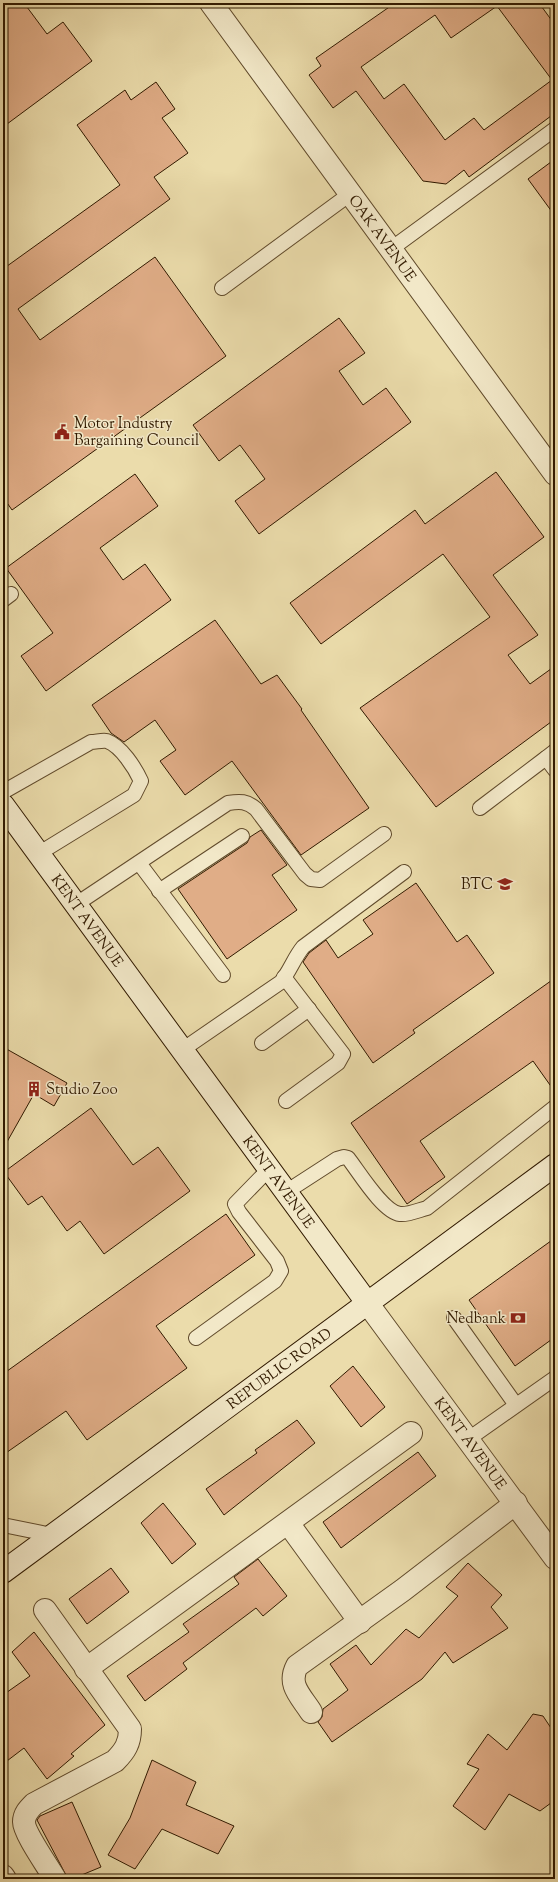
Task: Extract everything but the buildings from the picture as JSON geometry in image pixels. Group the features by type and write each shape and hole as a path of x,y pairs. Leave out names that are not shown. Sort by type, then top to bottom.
{"street":[{"name":"OAK AVENUE","path":"211,3 555,474"},
{"name":"KENT AVENUE","path":"3,805 467,1440 516,1503 555,1558"},
{"name":"REPUBLIC ROAD","path":"3,1572 555,1165"},
{"path":"86,1669 411,1433"},
{"path":"311,1712 293,1682 292,1674 297,1666 360,1622 516,1503"},
{"path":"288,1523 360,1622"},
{"path":"45,1610 130,1729 130,1740 125,1750 115,1761 34,1804 26,1814 24,1824 29,1835 56,1879"}],"lane":[{"path":"391,249 555,129"},
{"path":"222,288 350,194"},
{"path":"3,792 91,742 105,741 115,745 137,772 141,781 134,795 38,854"},
{"path":"480,808 551,755 555,770"},
{"path":"76,905 228,803 241,801 256,809 305,874 311,879 320,880 384,834"},
{"path":"159,891 242,836"},
{"path":"138,863 223,975"},
{"path":"182,1050 281,982 303,947 404,872"},
{"path":"284,977 343,1054 338,1063 286,1101"},
{"path":"262,1043 310,1009"},
{"path":"286,1192 337,1159 344,1157 348,1158 390,1210 400,1214 415,1212 427,1208 555,1107"},
{"path":"196,1338 275,1281 281,1271 277,1261 239,1212 236,1204 269,1169"},
{"path":"454,1318 516,1405"},
{"path":"467,1440 555,1378"},
{"path":"3,1525 52,1535"}],"place":[{"name":"Motor Industry Bargaining Council","path":"62,432"},
{"name":"BTC","path":"505,884"},
{"name":"Studio Zoo","path":"34,1089"},
{"name":"Nedbank","path":"518,1318"}]}
